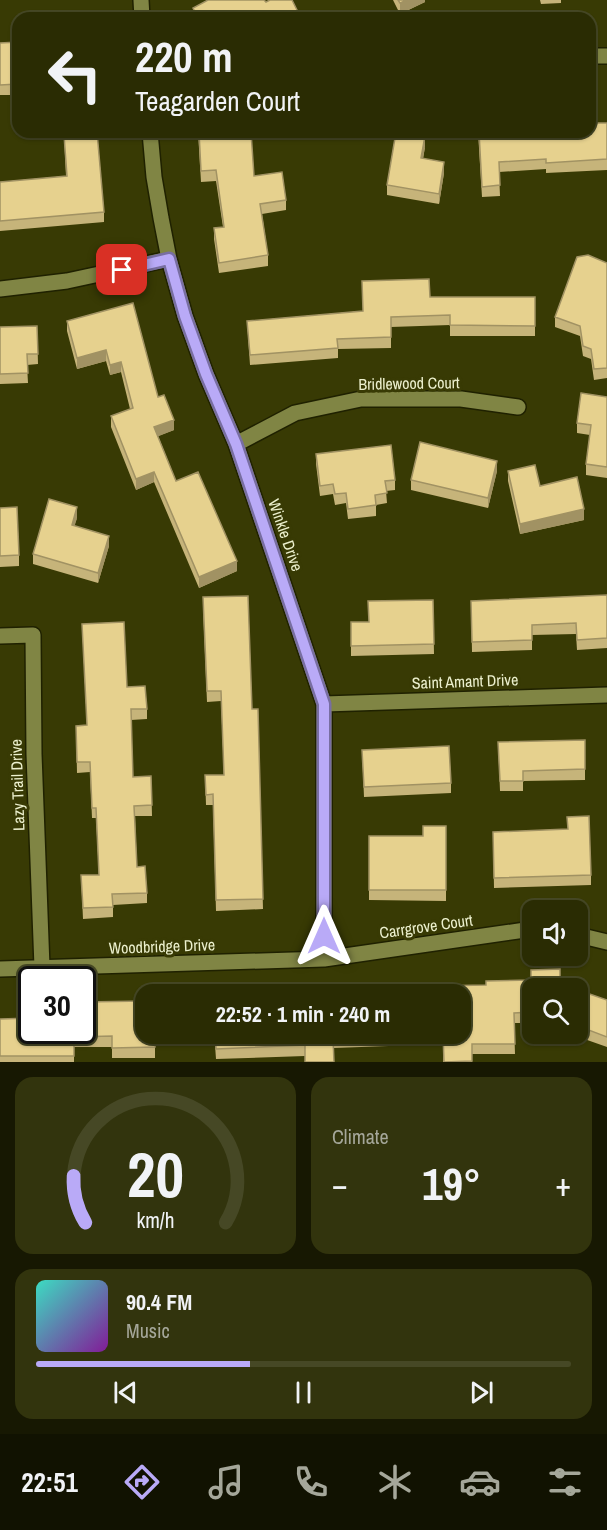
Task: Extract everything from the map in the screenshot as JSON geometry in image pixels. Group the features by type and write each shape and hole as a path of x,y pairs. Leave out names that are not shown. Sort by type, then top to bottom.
{"street":[{"name":"Winkle Drive","path":"151,138 154,177 169,259 185,316 202,364 236,444 324,704 324,959"},
{"path":"0,289 67,281 169,259"},
{"name":"Bridlewood Court","path":"236,444 295,413 361,399 461,399 518,407"},
{"name":"Lazy Trail Drive","path":"0,636 33,635 34,766 42,966"},
{"name":"Saint Amant Drive","path":"324,704 607,695"},
{"name":"Carrgrove Court","path":"324,959 522,930"},
{"path":"588,937 607,942"},
{"name":"Woodbridge Drive","path":"77,966 324,959"},
{"name":"Woodbridge Drive","path":"0,969 18,968"}],"building":[{"path":"208,0 264,0 266,2 292,0 298,12 195,12 193,8"},
{"path":"12,42 12,84 0,85 0,43"},
{"path":"596,123 607,123 607,159 546,163 546,159 499,162 500,185 482,187 479,138 596,138"},
{"path":"64,138 98,138 104,212 0,221 0,182 67,176"},
{"path":"199,138 251,138 254,176 282,172 286,200 260,204 268,255 219,263 214,228 224,227 216,170 201,171"},
{"path":"395,138 425,138 421,158 444,162 439,194 387,185"},
{"path":"588,255 607,263 607,368 594,369 591,349 583,346 580,326 555,317 577,257"},
{"path":"429,279 430,297 535,297 535,326 450,325 450,315 391,317 391,337 337,339 338,348 250,355 247,321 363,311 362,281"},
{"path":"133,303 158,397 164,395 174,420 154,427 176,481 198,472 237,561 199,577 154,472 136,479 111,416 133,408 121,362 110,365 106,350 77,358 67,321"},
{"path":"37,326 38,354 27,354 28,373 0,374 0,327"},
{"path":"581,393 607,397 607,467 586,464 591,425 577,423"},
{"path":"420,442 497,461 488,498 411,480"},
{"path":"391,445 395,480 385,481 387,493 375,495 376,505 348,509 346,493 335,494 333,484 320,486 316,454"},
{"path":"535,465 540,486 577,477 584,509 520,524 508,471"},
{"path":"49,499 77,507 72,525 109,536 98,573 33,554"},
{"path":"17,507 19,555 0,556 0,508"},
{"path":"607,595 607,638 577,640 576,623 532,625 532,640 472,642 471,601"},
{"path":"248,596 252,709 258,709 263,899 216,900 213,794 206,795 205,775 224,775 221,691 207,691 203,597"},
{"path":"433,600 434,644 351,646 351,622 369,622 368,601"},
{"path":"124,622 127,687 145,686 147,709 131,709 133,777 151,776 152,805 134,806 137,867 145,866 147,893 112,894 113,907 83,908 81,875 99,875 96,808 92,808 90,762 77,762 76,726 87,725 82,624"},
{"path":"585,740 585,769 523,771 523,781 500,781 498,742"},
{"path":"449,746 451,783 364,787 362,750"},
{"path":"589,816 591,875 494,878 493,832 568,829 567,817"},
{"path":"423,826 446,826 446,890 369,890 369,836 423,836"},
{"path":"560,969 560,978 531,978 531,970"},
{"path":"522,980 522,1013 514,1013 515,1044 472,1044 472,1061 444,1062 443,1044 471,1044 471,985 486,985 486,981"},
{"path":"588,993 607,1000 607,1037 588,1030"},
{"path":"135,1001 135,1044 155,1044 155,1047 112,1048 112,1036 96,1036 96,1002"},
{"path":"18,1018 18,1044 74,1044 74,1056 0,1056 0,1019"},
{"path":"216,1044 333,1044 334,1062 305,1062 305,1045 216,1049"}],"route":[{"path":"122,270 169,259 185,316 206,374 236,444 324,704 324,936"}]}
